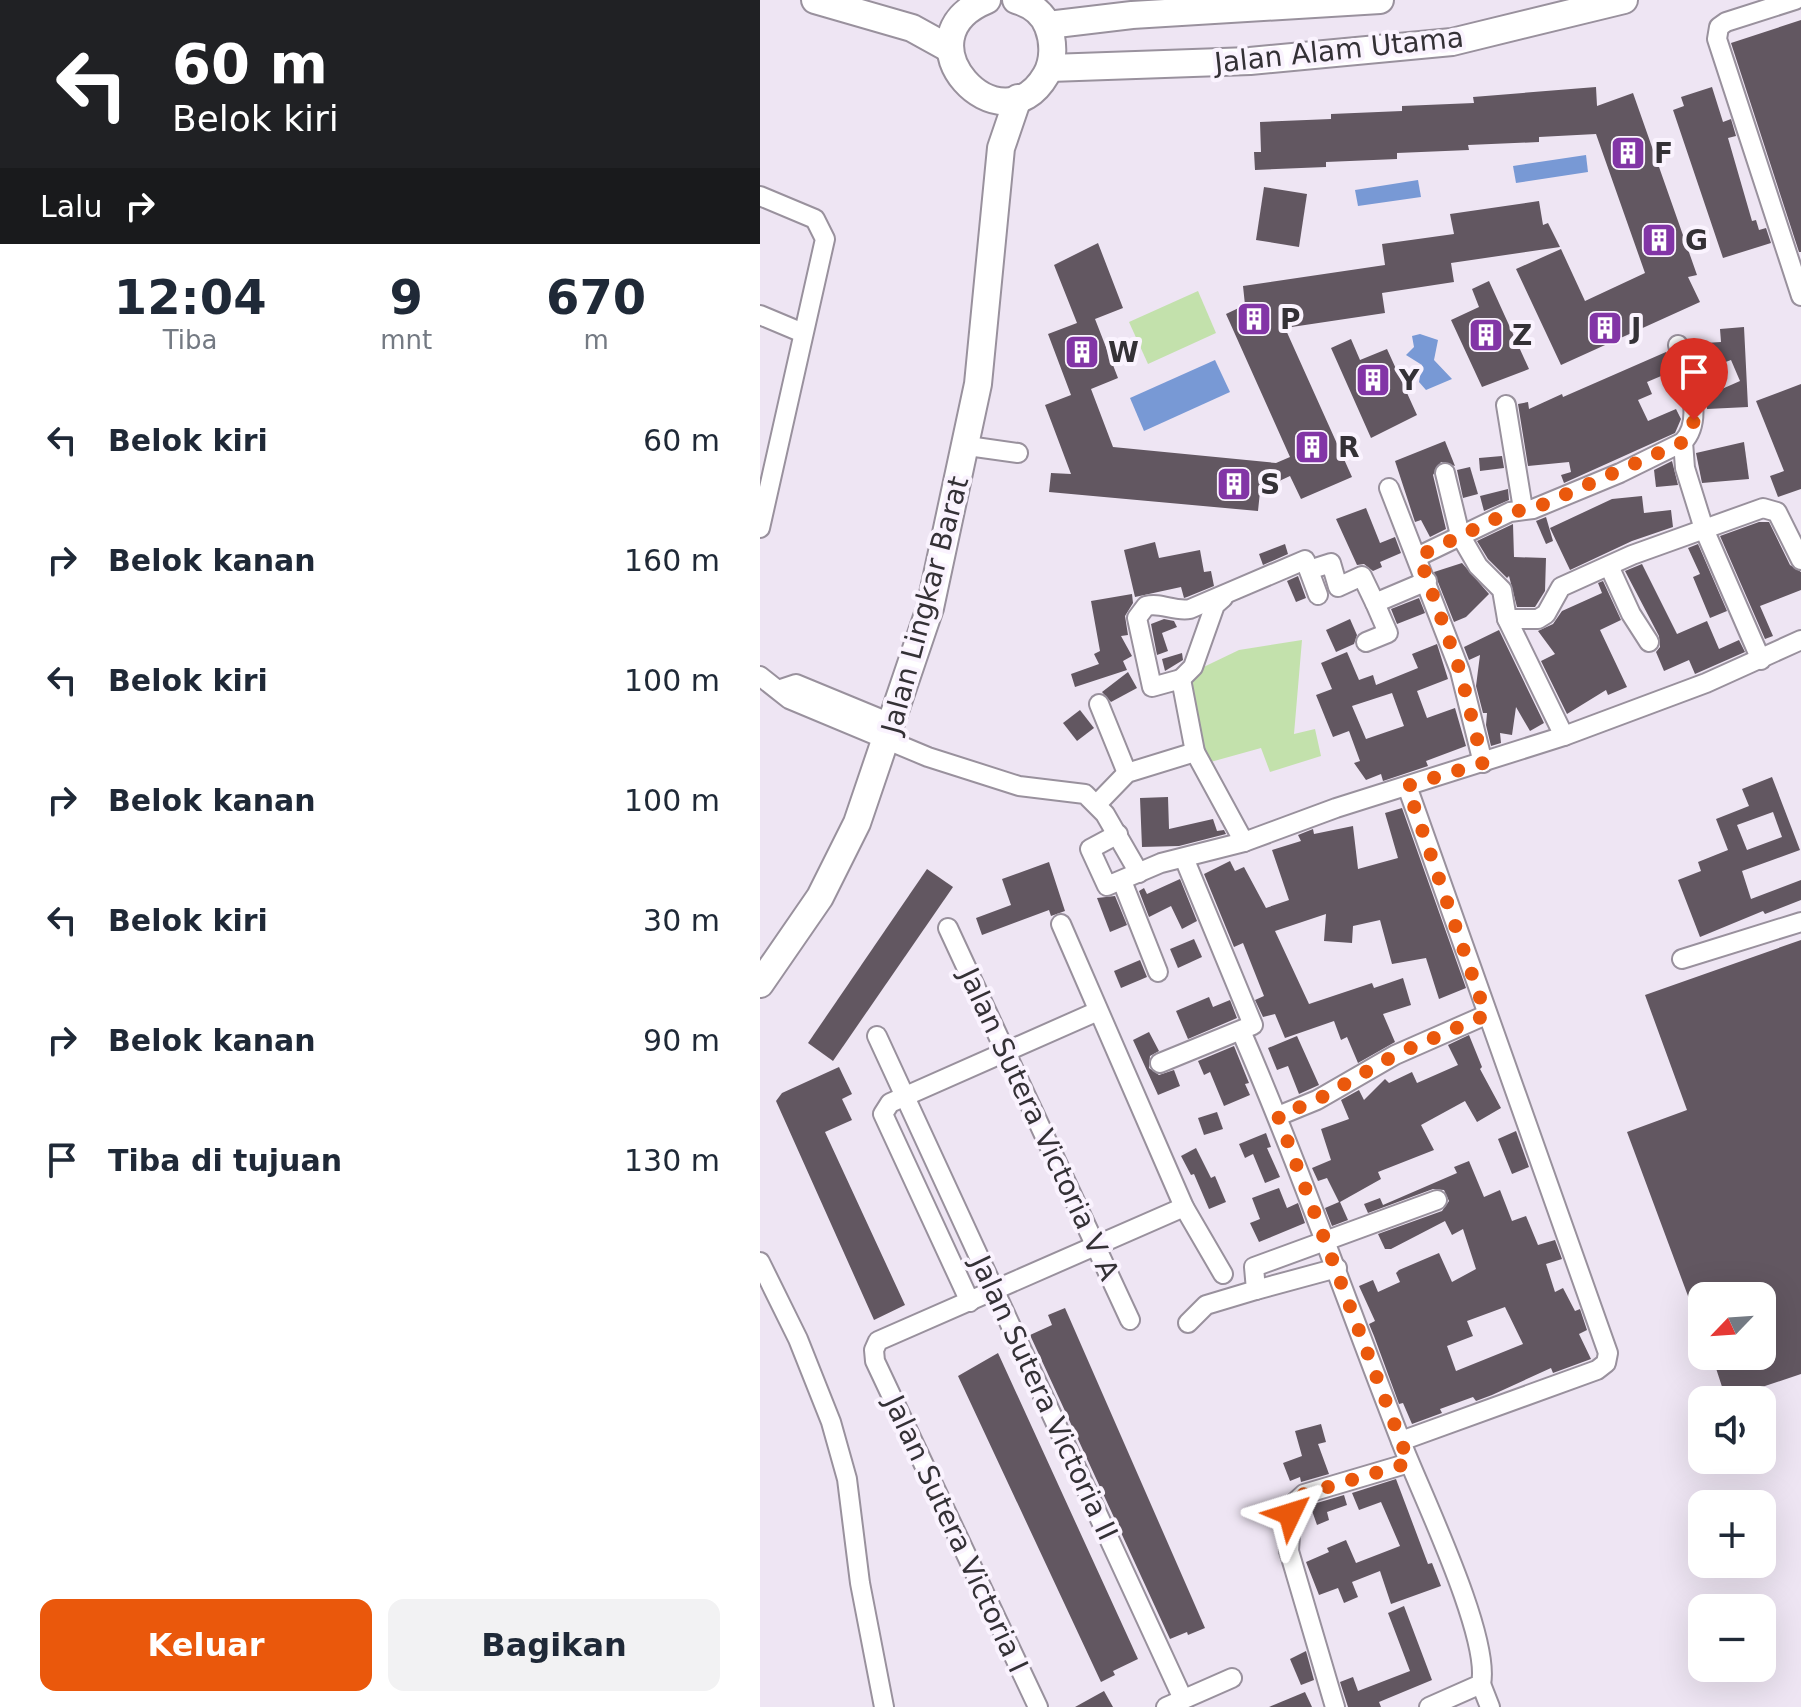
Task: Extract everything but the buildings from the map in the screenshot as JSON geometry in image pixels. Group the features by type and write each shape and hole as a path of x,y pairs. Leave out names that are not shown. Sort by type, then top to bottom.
{"main road":[{"path":"815,0 912,28 950,49"},
{"path":"912,28 961,17 987,0"},
{"name":"Jalan Alam Utama","path":"1058,24 1132,15 1380,0"},
{"name":"Jalan Alam Utama","path":"1050,68 1178,65 1452,42 1624,0"},
{"path":"1022,1 1058,24 1074,49 1153,53 1178,65"},
{"path":"961,17 953,32 950,49 955,70 967,87 986,98 1018,98 1031,92 1050,68 1058,24"},
{"name":"Jalan Lingkar Barat","path":"986,98 1001,148"},
{"name":"Jalan Lingkar Barat","path":"760,984 820,897 857,823 930,608 968,446 978,384 1001,148 1018,98"}],"street":[{"path":"1795,0 1726,22 1719,27 1717,39 1798,277 1801,296"},
{"path":"760,196 815,219 823,228 825,239 760,528"},
{"path":"760,315 803,333"},
{"path":"1419,556 1460,535 1620,473 1683,442 1693,428 1694,411 1678,345"},
{"path":"1506,405 1523,509"},
{"path":"760,430 779,438"},
{"path":"1683,442 1685,468 1704,529 1761,660"},
{"path":"968,446 1018,453"},
{"path":"1445,473 1460,535 1478,566 1502,590 1507,619 1564,736"},
{"path":"1389,488 1419,556 1460,671 1483,763"},
{"path":"1507,619 1538,619 1546,614 1561,587 1763,508 1772,509 1782,519 1801,560"},
{"path":"1225,596 1215,605 1193,667 1181,679 1152,687 1137,618 1140,612 1155,604 1182,611 1225,596 1305,560 1318,595"},
{"path":"1309,570 1331,563 1338,587 1362,576 1388,633 1366,642"},
{"path":"1609,566 1631,614 1649,642"},
{"path":"1375,603 1427,581"},
{"path":"1118,834 1090,849 1107,886 1184,858 1244,842 1564,736 1761,660 1801,640"},
{"path":"760,676 781,689 796,684 890,732 928,757 1019,786 1085,794 1097,804 1118,834 1158,972"},
{"path":"1181,679 1195,752 1244,842"},
{"path":"1099,704 1127,773"},
{"path":"1097,804 1127,773 1195,752"},
{"path":"1401,1441 1606,1363 1608,1353 1407,786"},
{"path":"1160,1063 1253,1025 1184,858"},
{"path":"1682,959 1801,922"},
{"path":"1061,924 1184,1207 1223,1274"},
{"name":"Jalan Sutera Victoria V A","path":"948,928 1130,1320"},
{"path":"905,1097 1098,1011"},
{"path":"1278,1116 1317,1100 1395,1055 1486,1015"},
{"path":"1241,1031 1278,1116 1409,1463 1430,1506 1481,1653 1481,1684 1490,1707"},
{"name":"Jalan Sutera Victoria II","path":"877,1036 994,1291 1174,1703"},
{"name":"Jalan Sutera Victoria II","path":"905,1097 890,1103 883,1114 970,1302"},
{"path":"1256,1290 1252,1268 1437,1200"},
{"path":"970,1302 1184,1207"},
{"path":"760,1262 798,1339 831,1422 847,1479 860,1583 884,1707"},
{"path":"1188,1323 1206,1305 1337,1268"},
{"name":"Jalan Sutera Victoria I","path":"970,1302 878,1341 874,1350 875,1361 1038,1707"},
{"path":"1335,1707 1289,1551 1292,1505 1304,1494 1409,1463"},
{"path":"1174,1703 1232,1678"},
{"path":"1429,1707 1481,1684"}],"green space":[{"path":"1198,291 1216,333 1148,364 1129,322"},
{"path":"1302,640 1294,734 1315,729 1321,756 1270,772 1261,748 1207,763 1196,735 1189,674 1239,650"}],"water":[{"path":"1586,155 1588,172 1516,183 1513,166"},
{"path":"1418,180 1421,197 1358,206 1355,190"},
{"path":"1420,334 1438,340 1434,360 1452,379 1426,390 1419,382 1422,365 1406,355 1414,347 1412,336"},
{"path":"1215,360 1230,392 1144,431 1130,398"}],"place":[{"name":"F","path":"1628,153"},
{"name":"G","path":"1659,240"},
{"name":"P","path":"1254,319"},
{"name":"J","path":"1605,328"},
{"name":"Z","path":"1486,335"},
{"name":"W","path":"1082,352"},
{"name":"Y","path":"1373,380"},
{"name":"R","path":"1312,447"},
{"name":"S","path":"1234,484"}],"route":[{"path":"1290,1514 1292,1505 1304,1494 1409,1463 1278,1116 1317,1100 1395,1055 1486,1015 1407,786 1483,763 1460,671 1419,556 1510,512 1533,509 1620,473 1683,442 1690,434 1694,420"}]}
